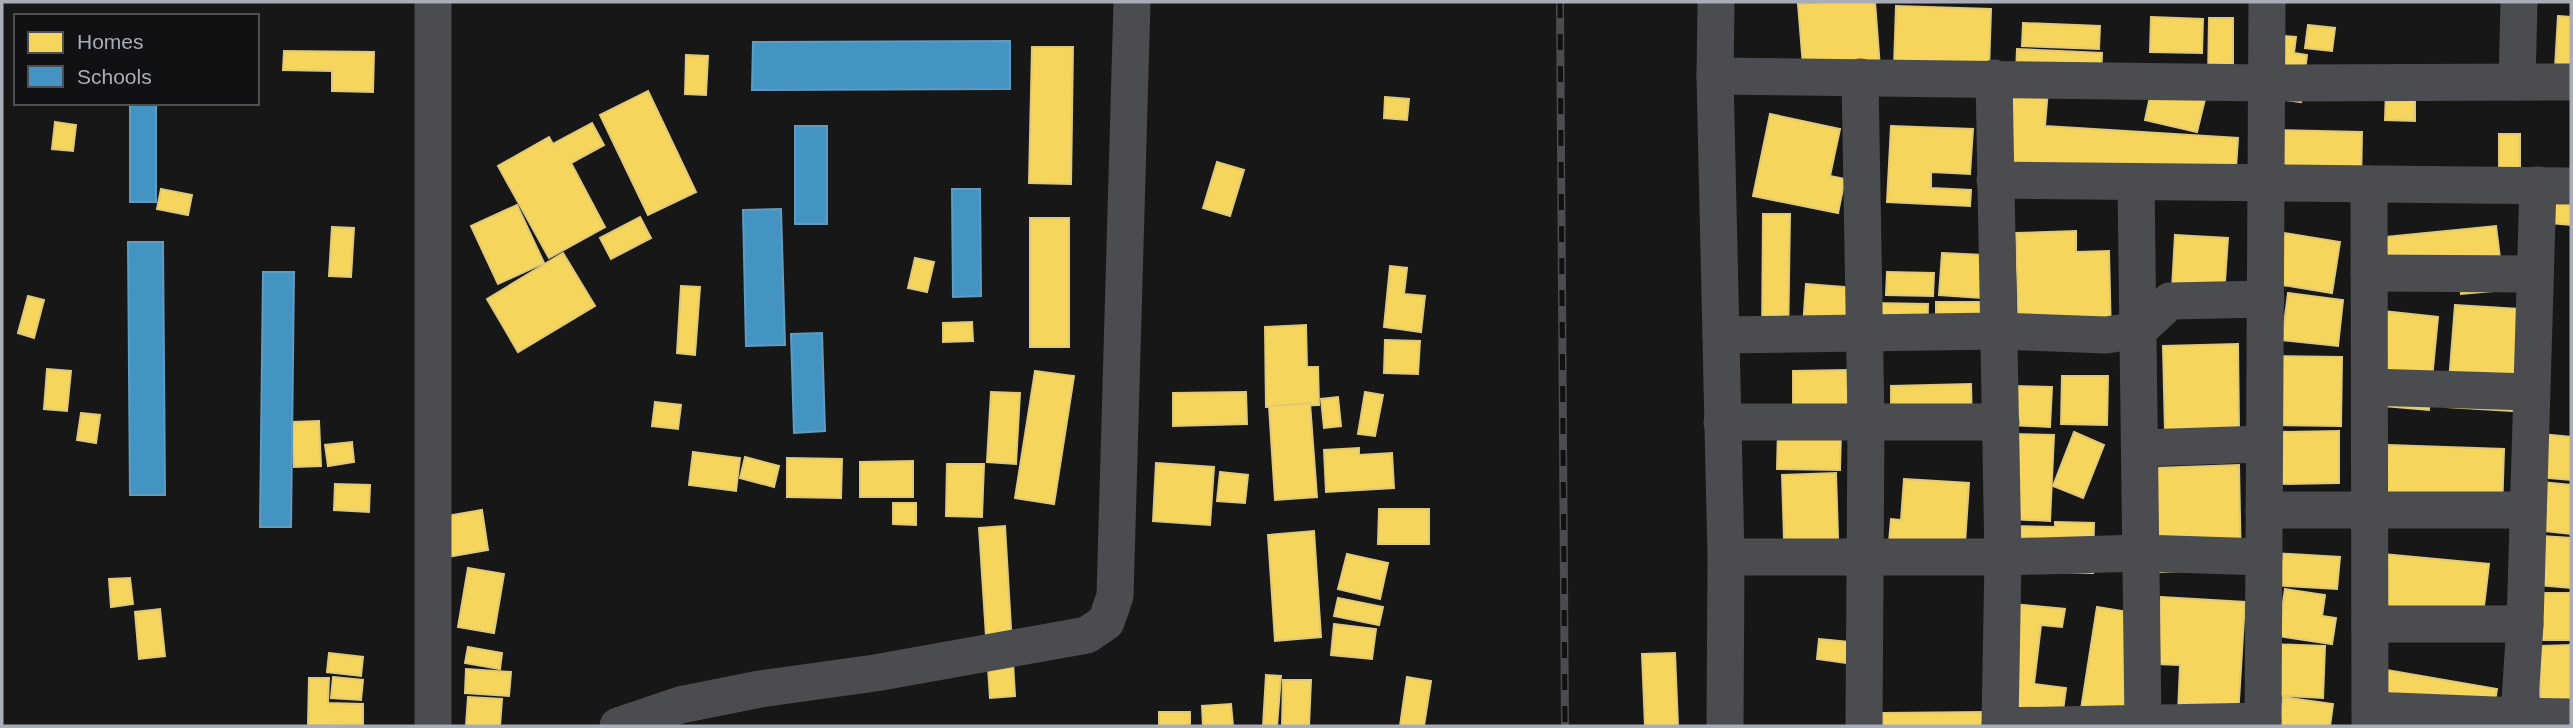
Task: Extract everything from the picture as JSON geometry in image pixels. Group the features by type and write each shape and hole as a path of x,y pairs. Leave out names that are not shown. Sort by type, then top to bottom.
{"street":[{"path":"433,2 433,726"},
{"path":"618,726 680,705 760,689 875,673 1087,635 1106,622 1115,596 1132,2"},
{"path":"1716,2 1715,76 1726,557 1725,726"},
{"path":"1994,78 2003,557 2000,726 2263,724 2267,2"},
{"path":"2517,82 2519,2"},
{"path":"1715,76 2266,83 2571,82"},
{"path":"1860,77 1866,421 1864,726"},
{"path":"1995,180 2554,186 2535,274 2525,624 2519,716"},
{"path":"2136,182 2143,724"},
{"path":"2369,184 2370,718 2571,717"},
{"path":"2369,273 2535,274"},
{"path":"1721,335 1997,331 2106,335 2138,330 2170,301 2266,299"},
{"path":"2370,387 2530,393"},
{"path":"1722,422 2001,422"},
{"path":"2141,448 2264,444"},
{"path":"2264,510 2528,510"},
{"path":"1726,557 2003,557 2141,553 2264,557"},
{"path":"2370,624 2525,624"}],"building: Homes":[{"path":"1875,2 1881,81 1803,66 1798,4"},
{"path":"1896,6 1991,9 1989,70 1894,67"},
{"path":"2558,16 2571,17 2571,68 2555,68"},
{"path":"2151,17 2203,19 2202,53 2150,52"},
{"path":"2209,18 2233,18 2233,82 2208,82"},
{"path":"2023,23 2100,26 2099,49 2022,46"},
{"path":"2308,25 2335,28 2332,51 2305,48"},
{"path":"2272,35 2296,37 2294,53 2307,55 2301,102 2265,97"},
{"path":"1032,47 1073,47 1071,184 1029,183"},
{"path":"2017,49 2102,53 2101,77 2016,74"},
{"path":"284,51 374,52 373,92 332,91 332,71 283,70"},
{"path":"686,55 708,56 706,95 685,94"},
{"path":"2154,78 2207,91 2197,132 2145,120"},
{"path":"2006,87 2048,89 2045,126 2238,138 2234,198 1999,182"},
{"path":"648,91 696,192 648,215 600,115"},
{"path":"2386,91 2415,92 2415,121 2385,120"},
{"path":"1385,97 1409,99 1407,120 1384,118"},
{"path":"1770,114 1840,129 1830,176 1845,179 1838,213 1753,196"},
{"path":"55,122 76,125 73,151 52,149"},
{"path":"592,123 604,145 571,163 605,227 549,258 498,166 549,137 553,144"},
{"path":"1891,126 1973,129 1970,174 1931,172 1931,188 1971,190 1970,206 1887,202"},
{"path":"2275,130 2362,132 2361,185 2273,184"},
{"path":"2499,134 2520,134 2520,174 2499,174"},
{"path":"1217,162 1244,170 1230,216 1203,208"},
{"path":"2554,182 2571,183 2571,225 2550,223"},
{"path":"161,189 192,195 188,215 157,209"},
{"path":"517,205 544,263 498,284 471,226"},
{"path":"1763,214 1790,214 1788,344 1762,344"},
{"path":"640,217 651,238 611,259 600,238"},
{"path":"1030,218 1069,218 1069,347 1030,347"},
{"path":"2496,226 2504,290 2461,294 2460,278 2380,286 2376,238"},
{"path":"332,227 354,228 351,277 329,276"},
{"path":"2076,231 2076,252 2109,251 2111,338 2019,340 2016,233"},
{"path":"2284,233 2340,242 2332,293 2276,284"},
{"path":"2175,235 2228,238 2223,310 2171,307"},
{"path":"563,253 595,306 518,352 487,299"},
{"path":"1942,253 1984,255 1982,298 1939,295"},
{"path":"915,258 934,262 927,292 908,288"},
{"path":"1390,266 1407,268 1404,294 1425,296 1421,332 1384,327"},
{"path":"1887,272 1934,273 1933,296 1886,295"},
{"path":"1806,284 1856,288 1852,331 1803,327"},
{"path":"681,286 700,287 695,355 677,353"},
{"path":"2288,293 2343,300 2338,346 2282,340"},
{"path":"28,296 44,300 34,338 18,333"},
{"path":"1936,302 1985,302 1984,341 1936,341"},
{"path":"1872,303 1928,304 1927,345 1870,344"},
{"path":"2455,305 2519,309 2512,411 2447,407"},
{"path":"2383,311 2438,317 2429,410 2373,405"},
{"path":"972,322 973,341 943,342 943,323"},
{"path":"1306,325 1307,367 1318,367 1319,405 1266,407 1265,327"},
{"path":"1385,340 1420,341 1418,374 1384,373"},
{"path":"2238,344 2239,430 2165,432 2163,346"},
{"path":"2272,356 2342,357 2341,426 2271,425"},
{"path":"47,369 71,371 67,411 44,409"},
{"path":"1848,370 1848,420 1793,422 1793,371"},
{"path":"1035,371 1074,376 1054,504 1015,498"},
{"path":"2062,376 2108,376 2107,425 2061,424"},
{"path":"1971,384 1972,425 1891,427 1891,386"},
{"path":"2011,386 2052,387 2050,427 2010,425"},
{"path":"991,392 1020,393 1016,464 987,462"},
{"path":"1246,392 1247,424 1173,426 1173,393"},
{"path":"1365,392 1383,395 1375,436 1358,434"},
{"path":"1338,397 1341,426 1324,428 1321,399"},
{"path":"655,402 681,405 678,429 652,426"},
{"path":"1310,403 1317,497 1275,500 1269,406"},
{"path":"81,413 100,415 96,443 77,440"},
{"path":"319,421 321,466 294,467 292,422"},
{"path":"1778,430 1841,431 1840,470 1777,469"},
{"path":"2339,431 2339,483 2279,484 2279,432"},
{"path":"2074,432 2104,445 2083,498 2053,486"},
{"path":"2013,434 2054,435 2050,521 2009,519"},
{"path":"2541,434 2571,437 2571,480 2538,477"},
{"path":"352,442 354,462 328,466 325,445"},
{"path":"2388,445 2504,449 2502,513 2385,508"},
{"path":"1359,448 1359,455 1392,453 1394,488 1326,492 1324,450"},
{"path":"693,452 740,458 736,491 689,485"},
{"path":"745,457 779,466 774,487 740,478"},
{"path":"787,458 842,459 841,498 787,497"},
{"path":"913,461 913,497 860,497 860,462"},
{"path":"1156,463 1214,467 1210,525 1153,521"},
{"path":"947,464 984,464 982,517 946,516"},
{"path":"2239,465 2241,569 2158,572 2155,468"},
{"path":"1220,472 1248,475 1245,503 1217,501"},
{"path":"1836,473 1839,569 1785,571 1782,475"},
{"path":"1904,479 1969,483 1964,559 1888,554 1891,519 1901,520"},
{"path":"2541,482 2571,485 2571,534 2536,530"},
{"path":"335,484 370,485 369,512 334,510"},
{"path":"893,503 916,503 916,525 893,524"},
{"path":"1379,509 1429,509 1429,544 1378,544"},
{"path":"482,510 488,550 447,557 441,517"},
{"path":"2055,522 2094,523 2093,573 2010,571 2011,526 2055,527"},
{"path":"1005,526 1015,696 990,698 979,528"},
{"path":"1314,531 1321,637 1275,641 1268,535"},
{"path":"2541,536 2571,538 2571,588 2538,585"},
{"path":"2273,553 2340,557 2337,589 2270,585"},
{"path":"2372,553 2489,564 2483,615 2367,604"},
{"path":"1347,554 1388,563 1380,599 1338,589"},
{"path":"468,568 504,574 494,633 458,627"},
{"path":"130,578 133,604 111,607 109,579"},
{"path":"2285,589 2325,595 2322,616 2336,618 2332,644 2278,636"},
{"path":"2539,593 2571,593 2571,640 2538,640"},
{"path":"2161,597 2245,602 2238,717 2178,714 2180,665 2157,664"},
{"path":"1338,598 1383,607 1379,625 1334,616"},
{"path":"2013,604 2065,609 2062,627 2041,625 2034,684 2066,688 2061,726 2000,722"},
{"path":"2097,607 2147,615 2130,726 2079,722"},
{"path":"160,609 165,656 139,659 135,612"},
{"path":"1334,624 1376,629 1372,659 1331,655"},
{"path":"1819,639 1849,642 1847,663 1817,659"},
{"path":"2269,644 2325,646 2323,698 2267,695"},
{"path":"2571,645 2571,722 2541,723 2539,646"},
{"path":"468,647 502,653 500,669 465,663"},
{"path":"329,653 363,657 361,676 327,672"},
{"path":"1675,653 1678,726 1645,726 1642,654"},
{"path":"2375,668 2497,689 2491,726 2365,726"},
{"path":"466,669 511,672 509,696 465,693"},
{"path":"1266,675 1281,676 1277,726 1263,726"},
{"path":"333,677 363,680 361,700 331,698"},
{"path":"1407,677 1431,681 1424,726 1400,726"},
{"path":"309,678 329,678 328,703 363,704 363,726 308,725"},
{"path":"1283,680 1311,680 1309,726 1282,726"},
{"path":"468,697 502,699 500,726 466,726"},
{"path":"2283,697 2333,704 2330,726 2279,726"},
{"path":"1231,704 1233,726 1203,726 1202,706"},
{"path":"1159,712 1190,712 1190,726 1159,726"},
{"path":"1984,712 1984,726 1883,726 1883,713"}],"building: Schools":[{"path":"1010,41 1010,89 752,90 753,42"},
{"path":"130,105 156,105 156,202 130,202"},
{"path":"795,126 827,126 827,224 795,224"},
{"path":"952,189 980,189 981,296 953,297"},
{"path":"781,209 785,345 746,346 743,210"},
{"path":"128,242 163,242 165,495 130,495"},
{"path":"263,272 294,272 291,527 260,527"},
{"path":"822,333 825,431 794,433 791,334"}],"railway":[{"path":"1560,2 1565,726"}]}
